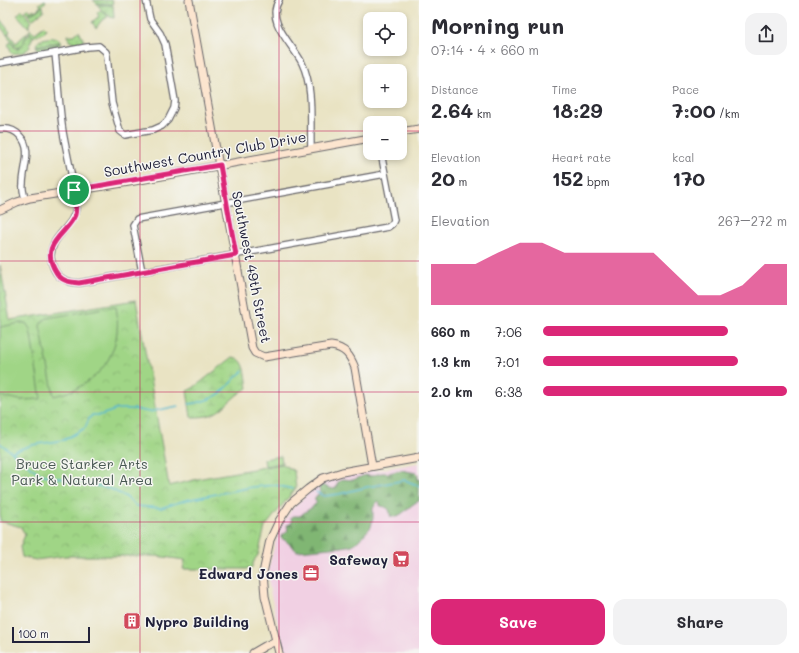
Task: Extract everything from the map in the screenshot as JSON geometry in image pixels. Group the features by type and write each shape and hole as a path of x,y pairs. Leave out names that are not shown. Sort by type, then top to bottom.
{"street":[{"path":"0,63 96,46 103,48 108,56 112,103 120,131 124,134 130,134 153,130 162,126 172,114 175,101 165,44 160,33 150,19 146,0"},
{"name":"Southwest 49th Street","path":"189,0 252,348 255,353 264,356 332,346 342,348 349,355 354,368 372,466"},
{"path":"279,0 276,9 276,21 301,60 309,82 311,148"},
{"path":"55,53 62,129 76,207 74,216 56,239 52,247 51,256 53,266 59,277 68,282 79,283 390,226 394,220 382,160"},
{"path":"0,129 13,131 18,134 25,143 27,154 22,185 25,199"},
{"path":"407,131 419,129"},
{"name":"Southwest Country Club Drive","path":"0,210 25,199 363,139"},
{"path":"142,272 133,225 136,220 385,174"},
{"path":"279,653 265,596 263,573 270,540 278,521 291,503 324,478 342,472 419,458"},
{"path":"253,653 276,641"}],"shaded area":[{"path":"419,463 419,653 287,653 283,646 271,595 269,585 269,566 279,529 291,510 319,485 343,476"}],"green space":[{"path":"45,0 46,1 38,10 33,12 27,13 25,11 28,8 31,11 34,9 35,11 41,6 39,4"},
{"path":"93,0 112,0 113,4 97,4"},
{"path":"98,5 113,5 114,18 110,17"},
{"path":"43,6 44,11 32,20 27,13 33,13"},
{"path":"22,10 31,21 29,28 17,15"},
{"path":"100,10 108,17 102,20 96,28 92,22 99,16 97,13"},
{"path":"0,19 10,32 7,35 0,26"},
{"path":"44,26 46,28 45,32 33,37 30,33 30,29 35,33"},
{"path":"29,31 22,45 18,48 7,35 9,34 16,43"},
{"path":"79,31 84,41 74,43 69,41 68,35 74,35"},
{"path":"30,33 33,37 30,47 25,52 12,54 8,44 11,42 15,48 19,48 22,46"},
{"path":"55,37 61,42 36,46 38,41"},
{"path":"61,43 57,49 49,51 43,51 36,47"},
{"name":"Bruce Starker Arts Park & Natural Area","path":"0,265 10,320 136,300 169,486 202,478 282,464 294,471 296,488 265,527 258,555 251,569 183,569 185,560 156,556 65,556 36,560 22,557 20,547 25,535 21,527 0,521"},
{"path":"116,306 116,338 112,352 105,365 96,376 84,384 70,391 54,396 40,326 41,323 47,318"},
{"path":"26,323 30,329 41,399 20,400 0,396 0,327"},
{"path":"233,357 238,358 241,361 245,369 248,388 213,414 191,417 187,391"},
{"path":"281,456 282,463 265,466 264,459"},
{"path":"401,470 416,473 418,475 419,501 403,513 391,517 388,509 380,506 378,501 373,508 371,527 357,542 352,545 297,551 281,538 281,536 288,531 287,525 292,523 291,517 300,516 317,502 315,497 320,494 319,488 321,485 333,489 336,488 338,482 343,479 353,480 365,475 371,476"}],"waterway":[{"path":"189,404 205,401 215,397 243,371"},
{"path":"12,452 32,445 64,440 85,428 92,415 101,415 118,409 134,409 149,412 178,406"},
{"path":"0,443 40,474 111,489 126,497 136,506 161,508 186,500 252,487 275,485 293,489"},
{"path":"316,492 324,496 339,494 405,480 419,486"}],"place":[{"name":"Safeway","path":"401,559"},
{"name":"Edward Jones","path":"311,573"},
{"name":"Nypro Building","path":"132,621"}],"route":[{"path":"220,165 236,255 79,283 68,282 59,277 56,272 53,266 51,252 56,239 74,216 76,200 74,190 129,182 220,165"}]}
